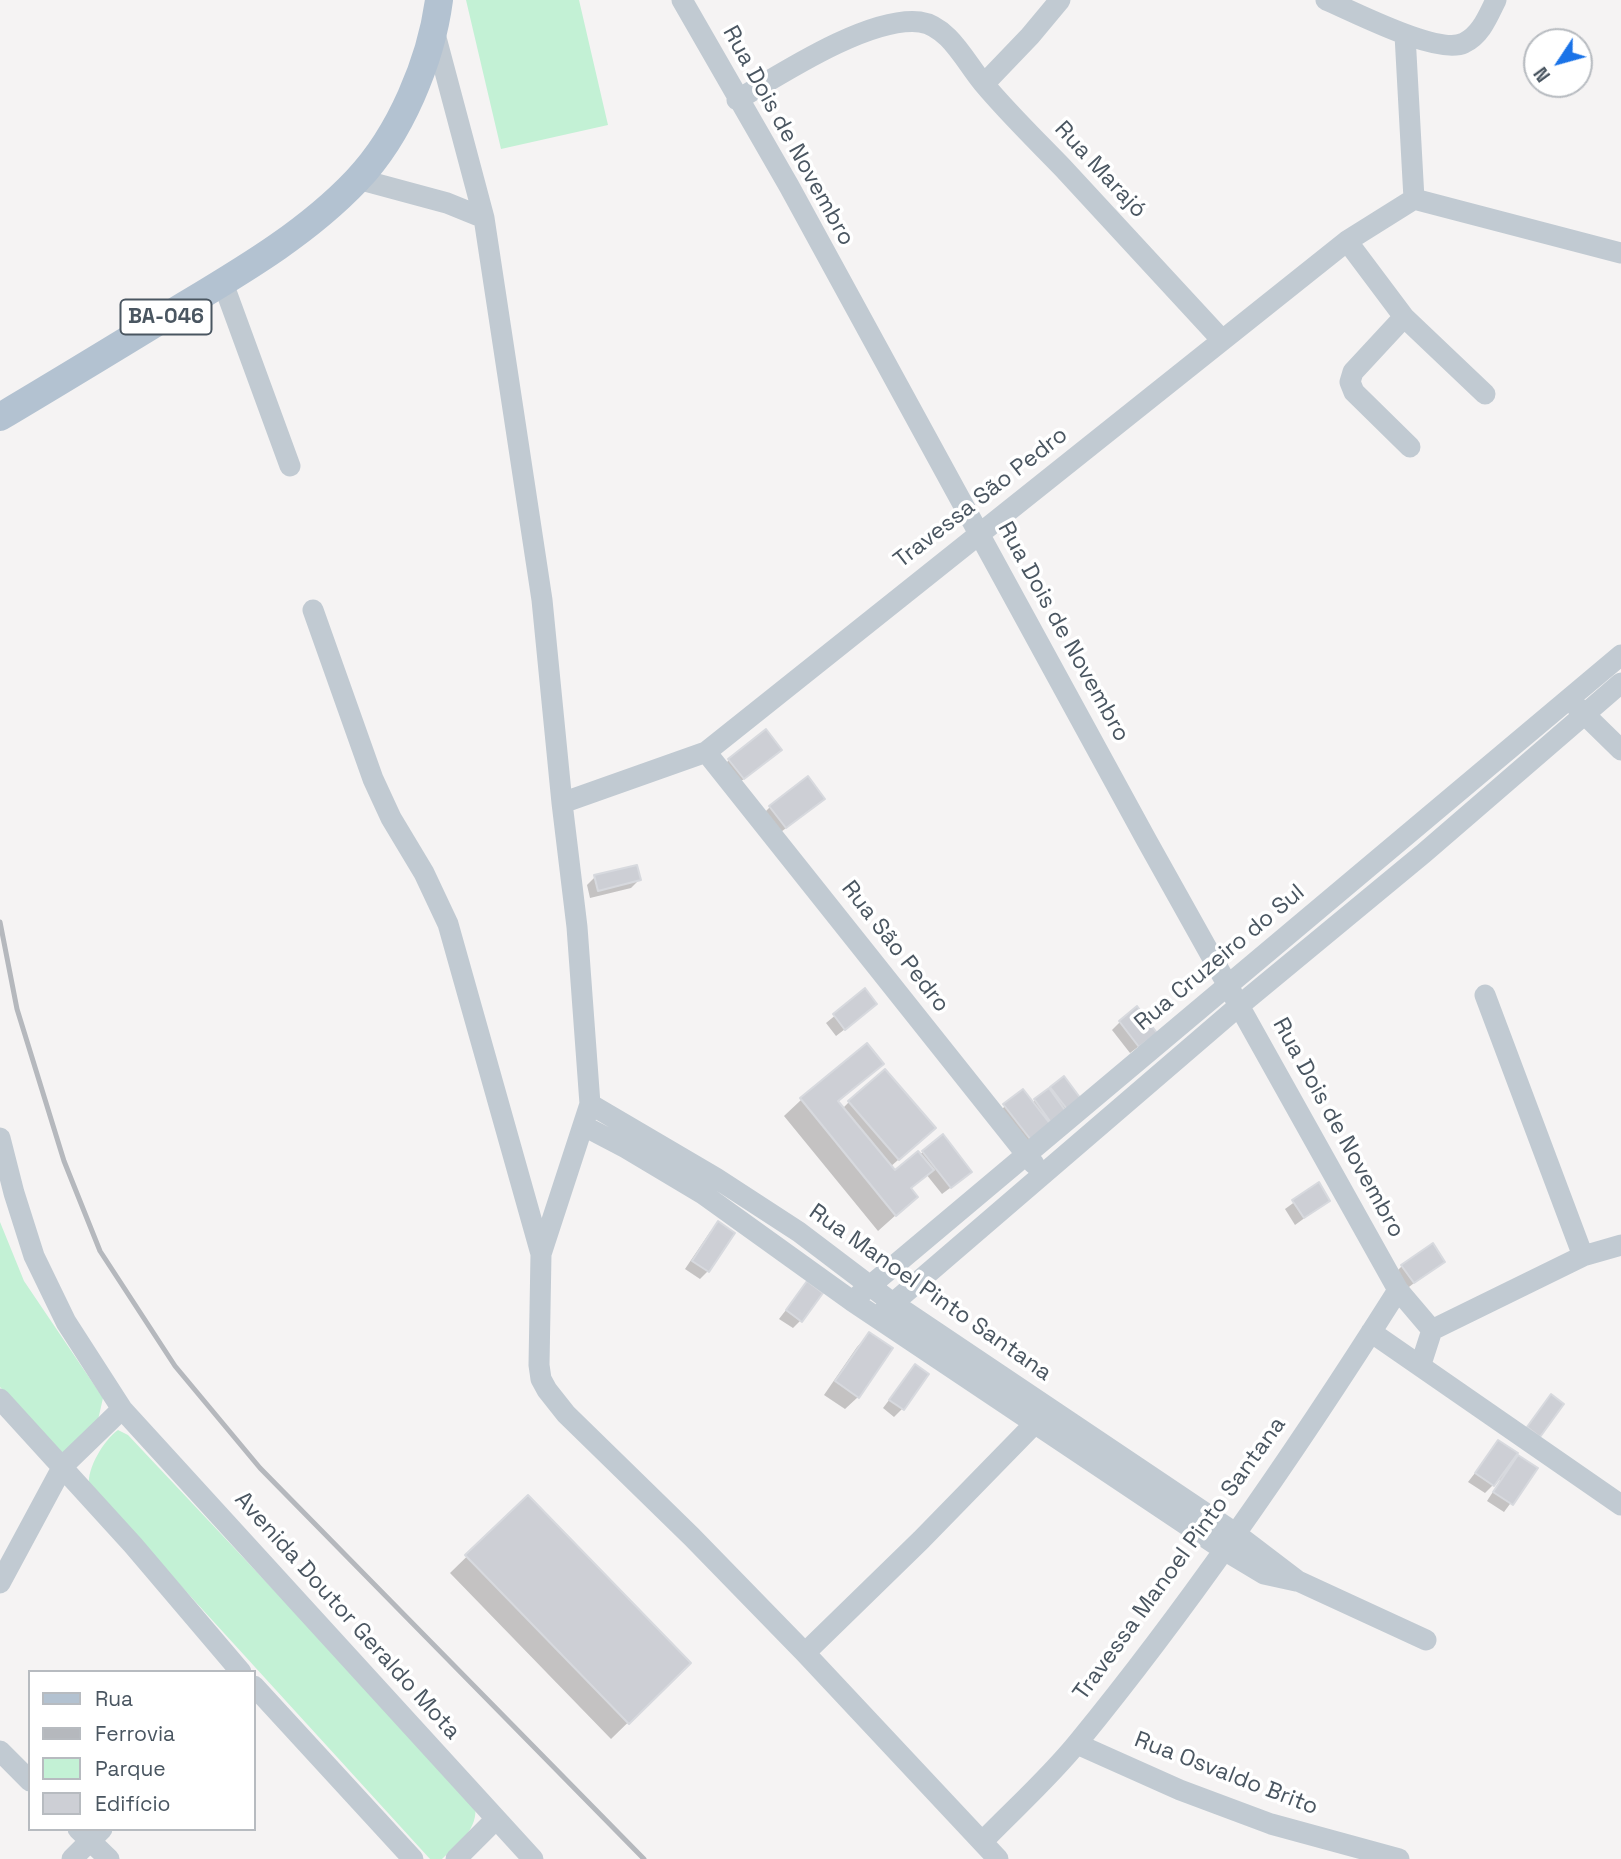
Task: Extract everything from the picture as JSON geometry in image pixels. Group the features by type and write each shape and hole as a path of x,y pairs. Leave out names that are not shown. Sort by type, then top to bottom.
{"main road":[{"name":"BA-046","path":"0,417 223,283 327,209 358,179 386,143 399,119 435,34 439,0"}],"street":[{"name":"Rua Dois de Novembro","path":"682,0 737,100 789,186 880,357 1398,1290 1432,1330"},
{"path":"984,84 1060,0"},
{"path":"1325,0 1405,35 1448,46 1462,44 1478,32 1496,0"},
{"name":"Rua Marajó","path":"737,100 832,47 893,23 922,22 945,34 984,84 1221,339"},
{"path":"435,34 484,218 542,600 577,928 590,1104 541,1254"},
{"path":"1405,35 1414,199 1621,253"},
{"path":"358,179 447,203 484,218"},
{"name":"Travessa São Pedro","path":"562,803 706,752 1221,339 1348,241 1414,199"},
{"path":"1348,241 1404,317 1485,394"},
{"path":"223,283 290,466"},
{"path":"1404,317 1353,372 1350,382 1354,392 1409,447"},
{"path":"313,610 373,779 391,818 424,873 448,925 541,1254 539,1366 547,1391 566,1414 692,1537 805,1653 998,1859"},
{"name":"Rua Cruzeiro do Sul","path":"877,1317 1240,1005 1406,867 1577,707 1621,655"},
{"name":"Rua Cruzeiro do Sul","path":"852,1301 1390,847 1577,707 1621,683"},
{"path":"1577,707 1621,750"},
{"name":"Rua São Pedro","path":"706,752 1044,1175"},
{"path":"1390,847 1406,867"},
{"path":"1485,995 1583,1256"},
{"name":"Rua Manoel Pinto Santana","path":"590,1104 716,1178 799,1232 1042,1416"},
{"name":"Rua Manoel Pinto Santana","path":"583,1126 703,1194 852,1301 1042,1416 1230,1541 1264,1574 1298,1581 1426,1640"},
{"name":"Avenida Doutor Geraldo Mota","path":"0,1139 34,1256 66,1322 122,1409 533,1859"},
{"path":"1420,1364 1432,1330 1583,1256 1621,1245"},
{"name":"Travessa Manoel Pinto Santana","path":"983,1841 1077,1744 1230,1541 1398,1290"},
{"path":"1371,1332 1621,1505"},
{"path":"0,1399 63,1466 239,1670"},
{"path":"0,1583 63,1466 122,1409"},
{"path":"805,1653 921,1540 1042,1416"},
{"path":"256,1688 413,1859"},
{"name":"Rua Osvaldo Brito","path":"1077,1744 1180,1790 1271,1824 1377,1856 1399,1859"},
{"path":"0,1751 28,1779"},
{"path":"456,1859 496,1819"},
{"path":"72,1859 90,1833 108,1859"}],"green space":[{"path":"466,0 579,0 608,125 501,149"},
{"path":"0,1222 24,1281 103,1398 98,1420 69,1452 60,1452 0,1387"},
{"path":"118,1430 128,1435 475,1804 471,1828 442,1859 430,1859 89,1485 91,1471 98,1455 107,1440"}],"building":[{"path":"766,729 782,750 744,779 728,759"},
{"path":"808,776 825,799 786,828 769,806"},
{"path":"637,865 641,880 598,891 594,875"},
{"path":"865,988 877,1004 845,1030 833,1014"},
{"path":"1137,1006 1157,1033 1139,1047 1119,1021"},
{"path":"867,1043 884,1064 838,1101 895,1170 918,1151 934,1170 911,1188 918,1197 896,1216 800,1098"},
{"path":"885,1069 936,1128 899,1160 848,1101"},
{"path":"1064,1076 1084,1103 1070,1113 1050,1087"},
{"path":"1049,1088 1067,1113 1052,1124 1034,1099"},
{"path":"1023,1089 1051,1125 1031,1140 1003,1104"},
{"path":"943,1134 972,1172 951,1188 922,1151"},
{"path":"1319,1182 1330,1201 1304,1218 1292,1200"},
{"path":"718,1221 735,1233 709,1272 692,1261"},
{"path":"1433,1243 1445,1262 1414,1283 1401,1265"},
{"path":"807,1281 823,1293 802,1322 786,1310"},
{"path":"869,1332 893,1348 859,1398 835,1381"},
{"path":"915,1364 929,1374 904,1410 889,1400"},
{"path":"1551,1394 1564,1404 1540,1437 1527,1427"},
{"path":"1498,1440 1518,1453 1494,1486 1475,1473"},
{"path":"1518,1455 1538,1468 1513,1505 1493,1492"},
{"path":"528,1495 691,1663 629,1724 465,1555"}],"railway":[{"path":"0,922 17,1009 64,1161 100,1251 175,1366 260,1468 644,1859"}]}
